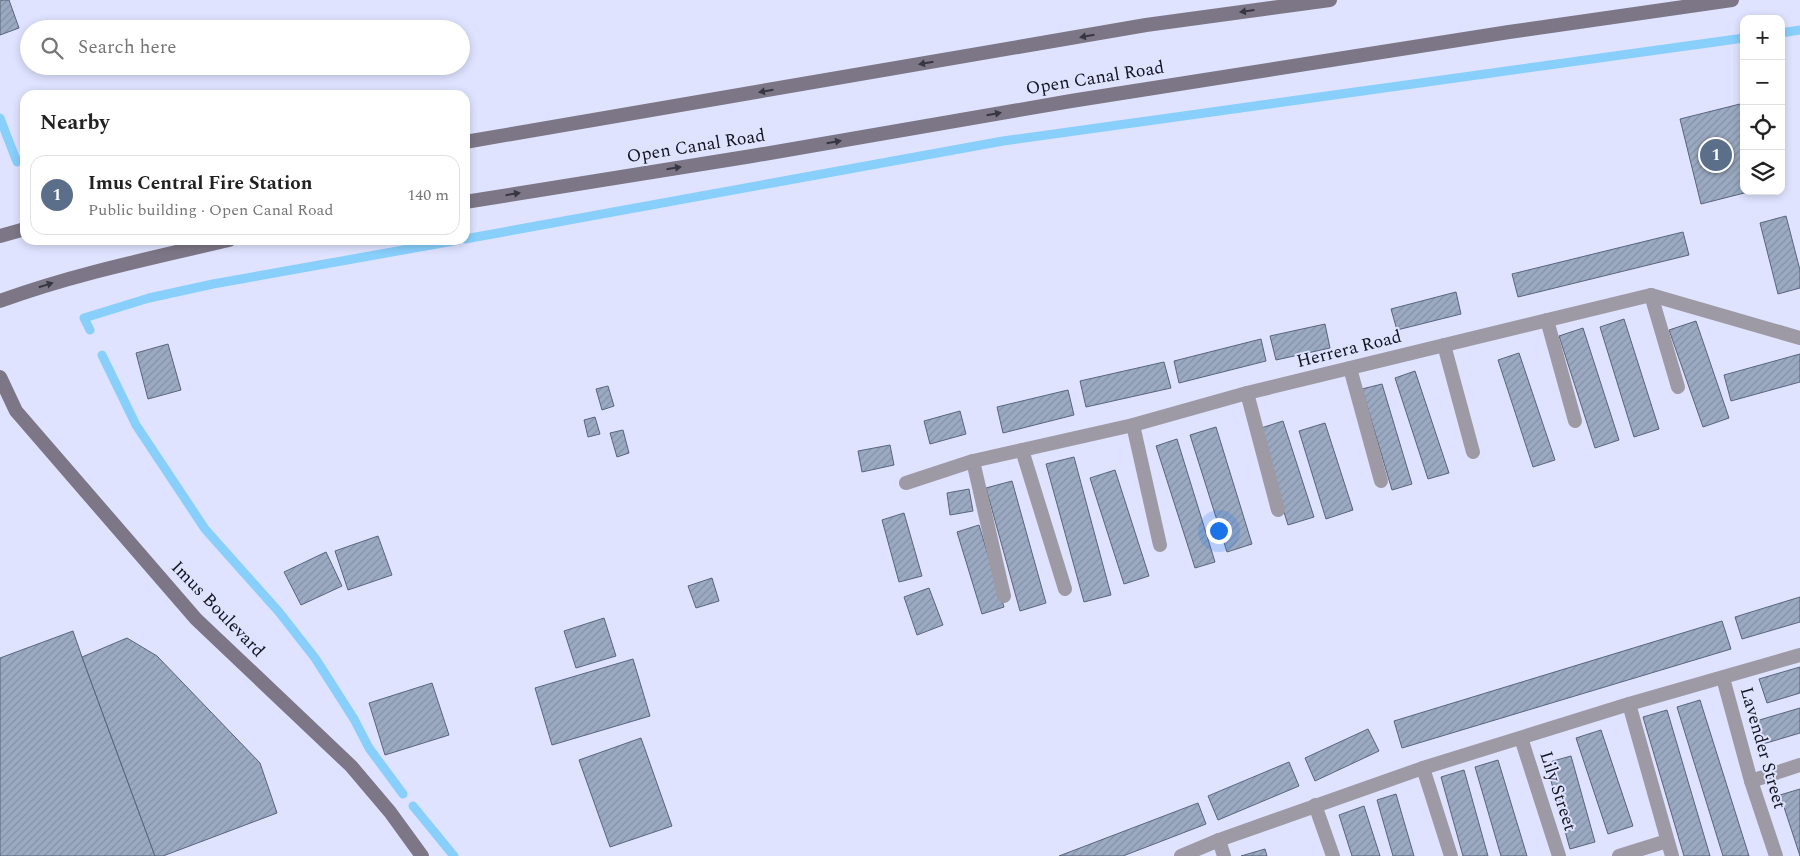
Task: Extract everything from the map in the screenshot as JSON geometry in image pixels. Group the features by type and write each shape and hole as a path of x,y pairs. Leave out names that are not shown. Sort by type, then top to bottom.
{"main road":[{"path":"470,141 1146,25 1330,0"},
{"name":"Open Canal Road","path":"470,201 752,156 1071,101 1509,32 1732,0"},
{"path":"0,236 20,230"},
{"path":"0,301 29,290 94,271 206,245"},
{"name":"Imus Boulevard","path":"0,377 16,411 196,619 351,766 390,812 422,856"}],"street":[{"name":"Herrera Road","path":"906,483 973,460 1133,424 1248,393 1651,295 1800,338"},
{"path":"1651,295 1678,387"},
{"path":"1547,320 1575,421"},
{"path":"1444,345 1473,452"},
{"path":"1350,368 1381,481"},
{"path":"1248,393 1278,510"},
{"path":"1133,424 1160,545"},
{"path":"1022,450 1064,589"},
{"path":"973,460 1004,596"},
{"path":"1180,856 1219,840 1423,768 1629,704 1800,655"},
{"name":"Lavender Street","path":"1723,678 1751,780 1776,856"},
{"path":"1629,704 1672,856"},
{"name":"Lily Street","path":"1521,738 1559,856"},
{"path":"1751,780 1800,765"},
{"path":"1423,768 1451,856"},
{"path":"1315,806 1333,856"},
{"path":"1219,840 1224,856"},
{"path":"1619,856 1668,840"}],"building":[{"path":"9,0 19,28 0,35 0,1"},
{"path":"1740,104 1740,194 1701,204 1680,119"},
{"path":"1786,216 1800,270 1800,288 1778,294 1760,223"},
{"path":"1683,232 1689,255 1518,297 1512,274"},
{"path":"1456,292 1461,314 1397,330 1391,309"},
{"path":"1624,319 1659,429 1634,437 1600,327"},
{"path":"1696,321 1729,418 1703,427 1669,330"},
{"path":"1325,324 1330,348 1276,360 1270,336"},
{"path":"1583,328 1619,440 1595,448 1559,336"},
{"path":"1261,339 1266,361 1179,383 1174,361"},
{"path":"168,344 181,390 148,399 136,353"},
{"path":"1519,353 1555,460 1533,467 1498,360"},
{"path":"1800,354 1800,382 1731,401 1724,375"},
{"path":"1164,362 1171,388 1086,407 1080,381"},
{"path":"1415,371 1449,473 1428,479 1395,378"},
{"path":"1382,384 1412,484 1392,490 1362,389"},
{"path":"608,386 614,406 602,410 596,389"},
{"path":"1068,390 1074,415 1003,433 997,407"},
{"path":"960,411 966,434 930,444 924,421"},
{"path":"595,417 600,434 588,437 584,420"},
{"path":"1283,421 1314,517 1288,525 1258,429"},
{"path":"1325,423 1353,510 1326,519 1299,431"},
{"path":"1216,427 1252,544 1227,552 1190,435"},
{"path":"623,430 629,453 617,457 610,433"},
{"path":"1177,439 1215,562 1195,568 1156,446"},
{"path":"890,445 894,465 862,472 858,451"},
{"path":"1074,457 1111,595 1084,602 1046,464"},
{"path":"1115,470 1149,576 1124,584 1090,478"},
{"path":"1012,481 1046,603 1020,611 986,488"},
{"path":"969,489 973,511 950,515 947,493"},
{"path":"904,513 922,576 899,582 882,520"},
{"path":"979,525 1004,607 982,614 957,532"},
{"path":"378,536 392,575 348,590 335,551"},
{"path":"326,552 342,586 301,605 284,572"},
{"path":"712,578 719,601 696,608 688,586"},
{"path":"929,588 943,625 917,635 904,597"},
{"path":"1800,597 1800,622 1742,639 1735,617"},
{"path":"604,618 616,656 576,668 564,631"},
{"path":"1722,621 1731,649 1402,748 1394,721"},
{"path":"73,631 155,856 0,856 0,658"},
{"path":"127,638 157,656 260,763 277,813 163,856 155,856 82,657"},
{"path":"633,659 650,716 552,745 535,688"},
{"path":"1800,667 1800,693 1767,703 1759,679"},
{"path":"432,683 449,735 385,755 369,703"},
{"path":"1700,700 1749,856 1723,856 1677,707"},
{"path":"1800,708 1800,733 1763,744 1756,721"},
{"path":"1667,710 1710,856 1684,856 1643,717"},
{"path":"1368,729 1379,751 1315,781 1305,758"},
{"path":"1601,730 1633,826 1608,834 1576,738"},
{"path":"641,738 672,826 610,847 579,760"},
{"path":"1571,756 1595,842 1570,849 1546,763"},
{"path":"1498,760 1527,856 1501,856 1475,767"},
{"path":"1289,762 1299,786 1218,820 1208,796"},
{"path":"1464,770 1488,856 1463,856 1441,777"},
{"path":"1800,789 1800,856 1780,795"},
{"path":"1396,794 1414,856 1393,856 1377,800"},
{"path":"1198,803 1206,824 1123,856 1059,856"},
{"path":"1364,806 1380,856 1352,856 1339,815"},
{"path":"1265,849 1267,856 1241,856"}],"waterway":[{"path":"1785,32 1800,30"},
{"path":"470,238 1003,141 1740,39"},
{"path":"0,118 17,162"},
{"path":"90,330 84,318 149,298 213,284 431,245"},
{"path":"102,355 136,425 205,529 279,612 315,658 354,719 369,748 403,794"},
{"path":"413,806 454,856"}],"place":[{"name":"Imus Central Fire Station","path":"1716,155"}]}
